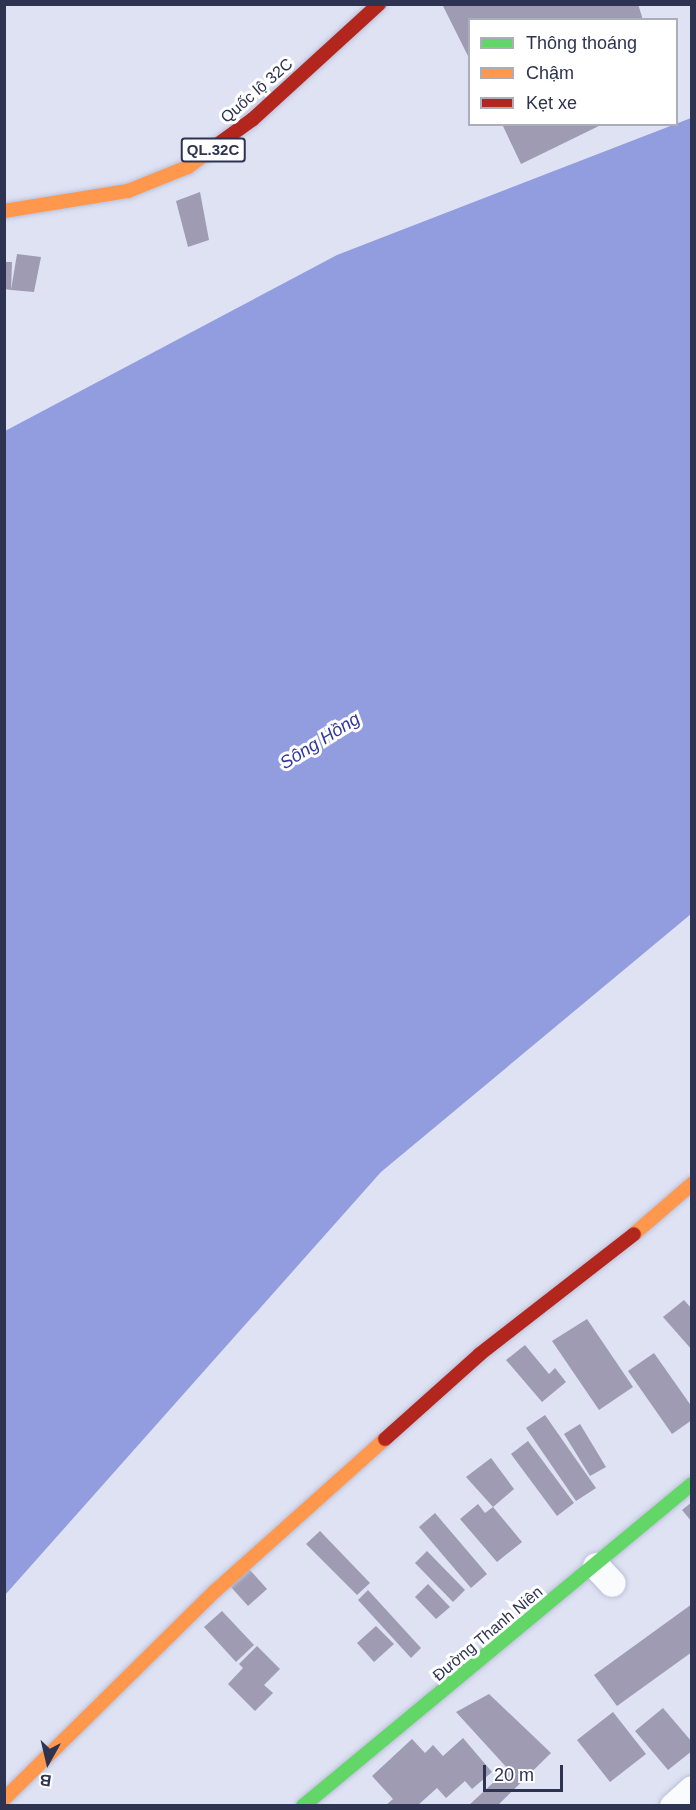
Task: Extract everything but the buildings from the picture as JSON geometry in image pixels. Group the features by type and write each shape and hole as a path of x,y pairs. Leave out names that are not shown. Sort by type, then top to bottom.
{"street":[{"name":"Quốc lộ 32C","path":"4,211 128,191 188,167 253,119 379,4"},
{"path":"4,1798 215,1591 480,1354 645,1226 692,1184"},
{"name":"Đường Thanh Niên","path":"303,1805 604,1574 692,1484"},
{"path":"673,1806 692,1789"}],"water":[{"name":"Sông Hồng","path":"691,118 691,914 381,1172 5,1595 5,431 337,255 670,126 678,126 678,123"}],"traffic: fast":[{"path":"303,1806 692,1484"}],"traffic: slow":[{"path":"4,211 128,191 188,167 217,145"},
{"path":"634,1234 692,1184"},
{"path":"4,1799 215,1591 385,1439"}],"traffic: jam":[{"path":"217,145 253,119 379,4"},
{"path":"385,1439 480,1354 634,1234"}]}
